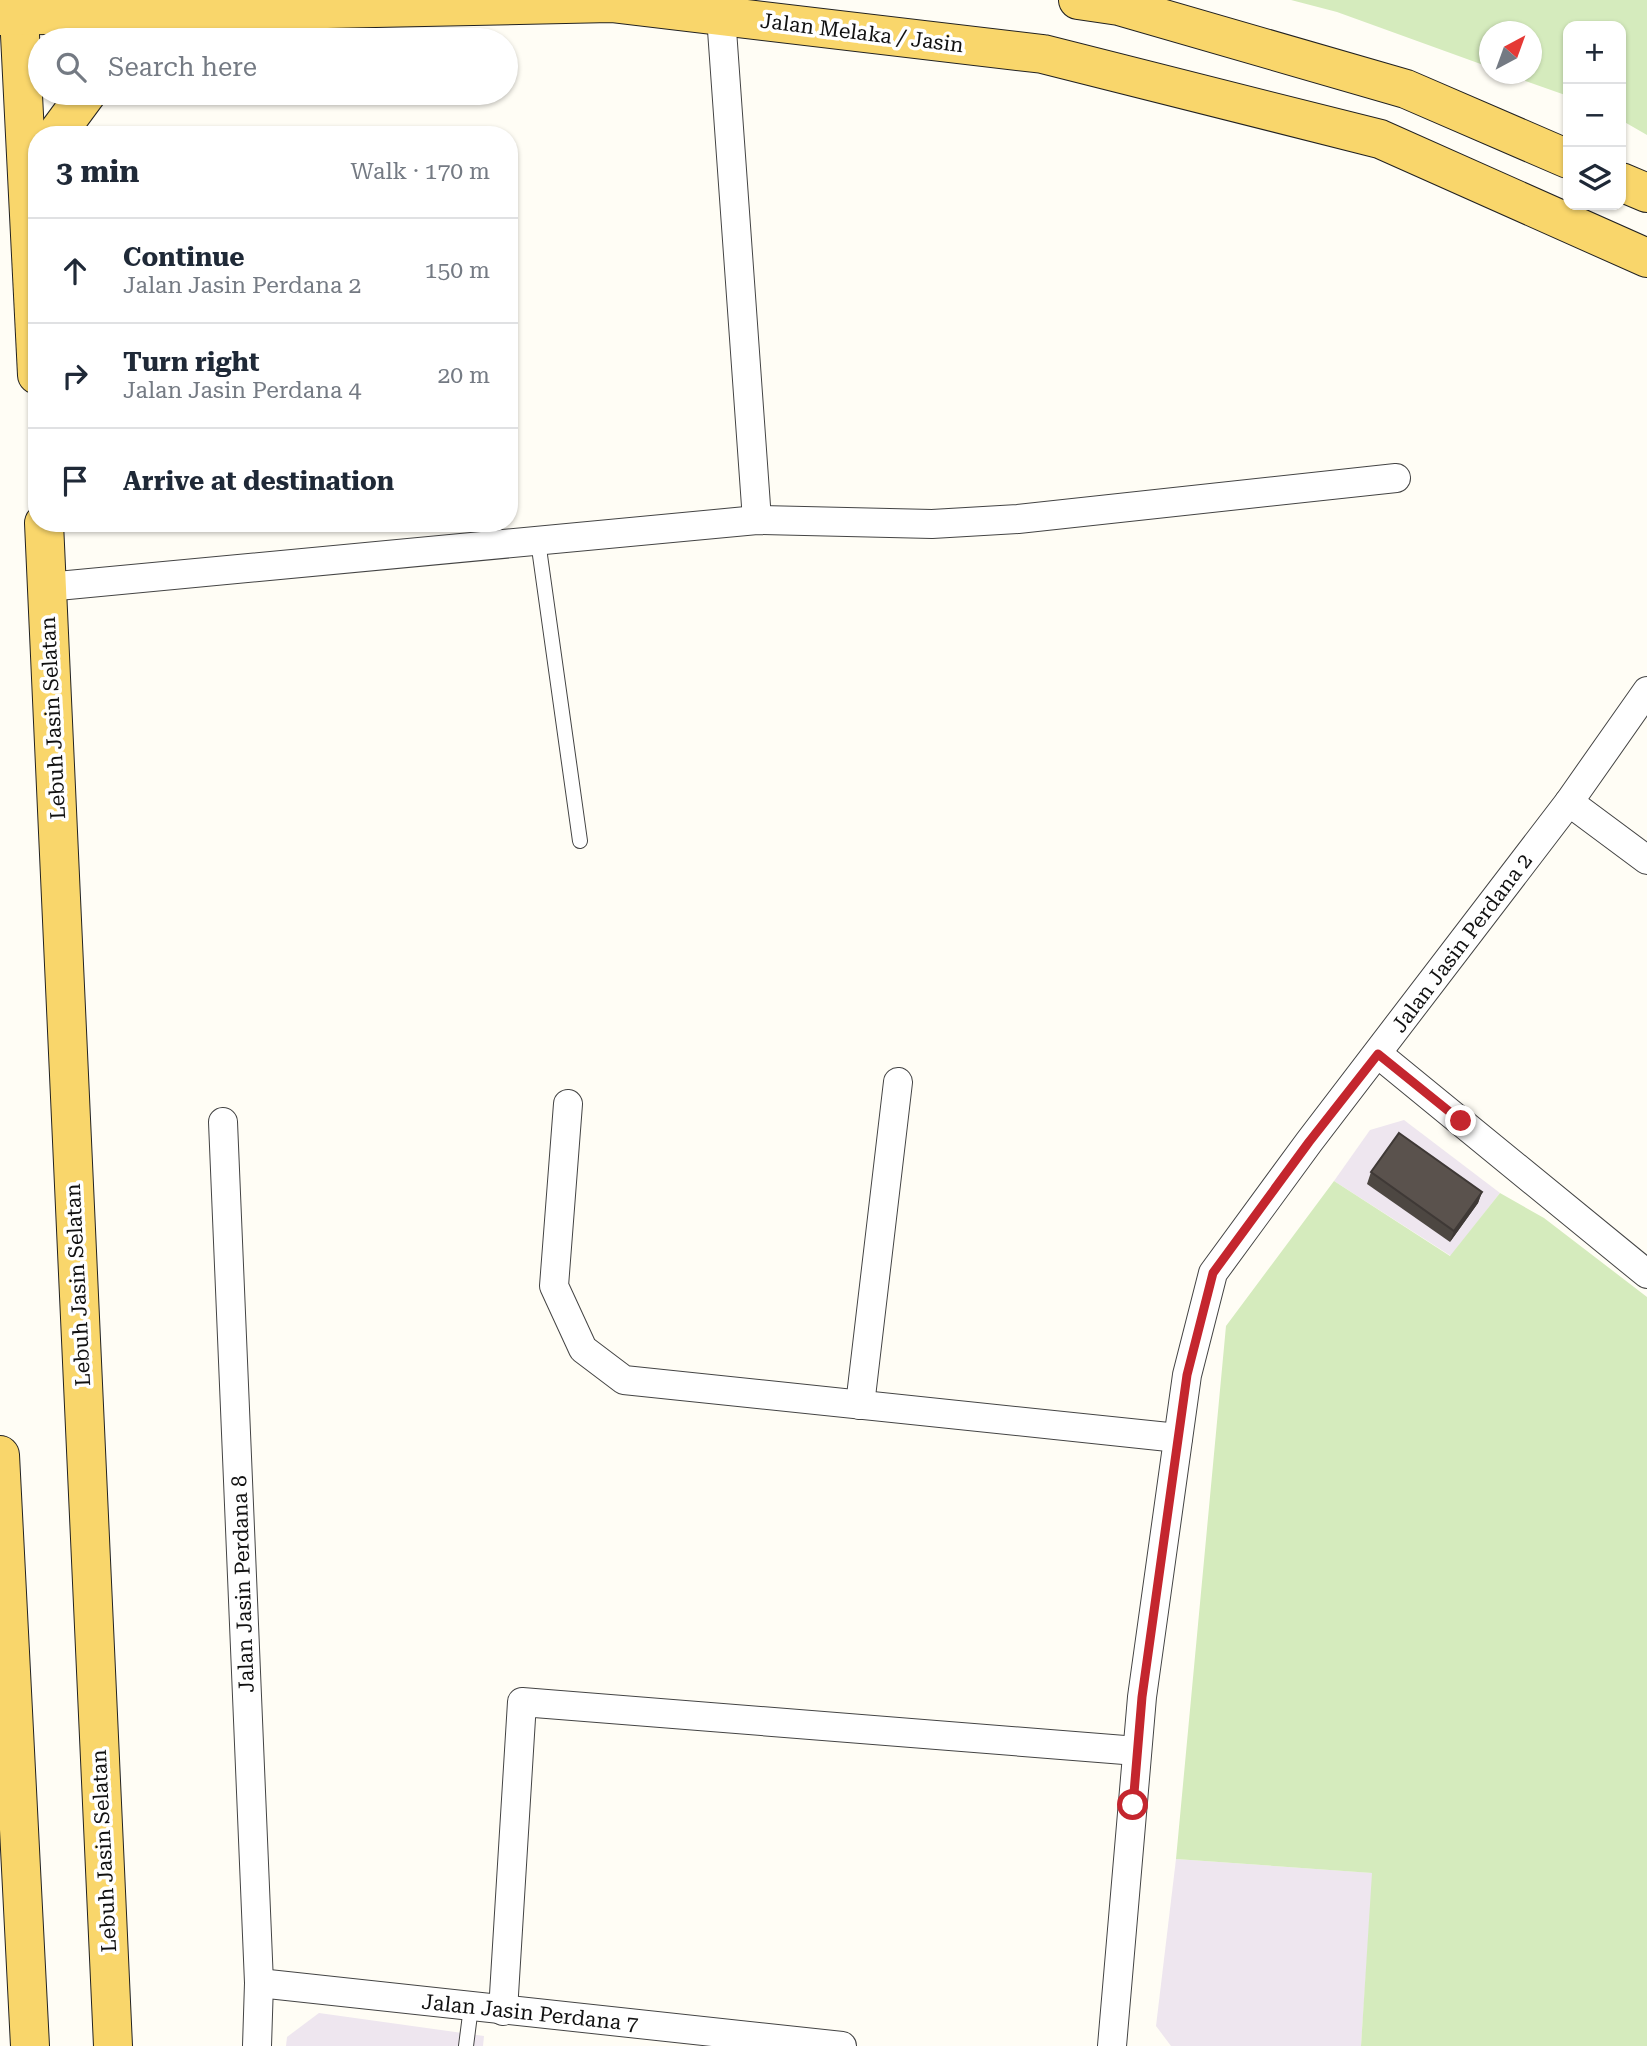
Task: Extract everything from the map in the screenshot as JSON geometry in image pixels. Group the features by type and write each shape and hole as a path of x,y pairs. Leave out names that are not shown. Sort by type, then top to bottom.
{"main road":[{"path":"1077,0 1119,6 1406,89 1563,157"},
{"name":"Jalan Melaka / Jasin","path":"10,15 611,3 1043,54 1380,139 1647,258"},
{"path":"143,28 158,12"},
{"path":"10,15 28,138"},
{"path":"63,126 78,105"},
{"path":"1626,184 1647,193"},
{"name":"Lebuh Jasin Selatan","path":"44,532 113,2046"},
{"path":"0,1455 30,2046"}],"street":[{"path":"721,16 757,520"},
{"path":"47,587 757,520 932,524 1018,519 1396,478"},
{"name":"Jalan Jasin Perdana 2","path":"1112,2046 1142,1697 1187,1375 1213,1273 1309,1142 1569,802 1647,691"},
{"path":"1569,802 1647,860"},
{"path":"1378,1054 1647,1274"},
{"path":"860,1405 898,1082"},
{"path":"568,1104 554,1286 583,1349 624,1380 1178,1438"},
{"name":"Jalan Jasin Perdana 8","path":"223,1122 260,1983 257,2046"},
{"path":"503,2011 522,1702 1137,1751"},
{"name":"Jalan Jasin Perdana 7","path":"260,1983 842,2046"}],"lane":[{"path":"538,541 580,841"},
{"path":"466,2046 471,2007"}],"shaded area":[{"path":"1404,1120 1500,1193 1451,1256 1334,1181 1370,1130"},
{"path":"1176,1859 1373,1873 1361,2046 1171,2046 1156,2026"},
{"path":"319,2013 484,2036 483,2046 286,2046 287,2037"}],"green space":[{"path":"1291,0 1647,0 1647,135 1626,123 1626,21 1563,21 1563,94 1534,84 1542,84 1542,21 1479,21 1479,63 1337,12"},
{"path":"1334,1181 1450,1256 1500,1193 1544,1218 1647,1297 1647,2046 1361,2046 1372,1873 1176,1859 1226,1326"}],"building":[{"path":"1399,1133 1482,1192 1454,1231 1371,1172"}],"route":[{"path":"1133,1805 1142,1697 1187,1375 1213,1273 1309,1142 1378,1054 1461,1121"}]}
